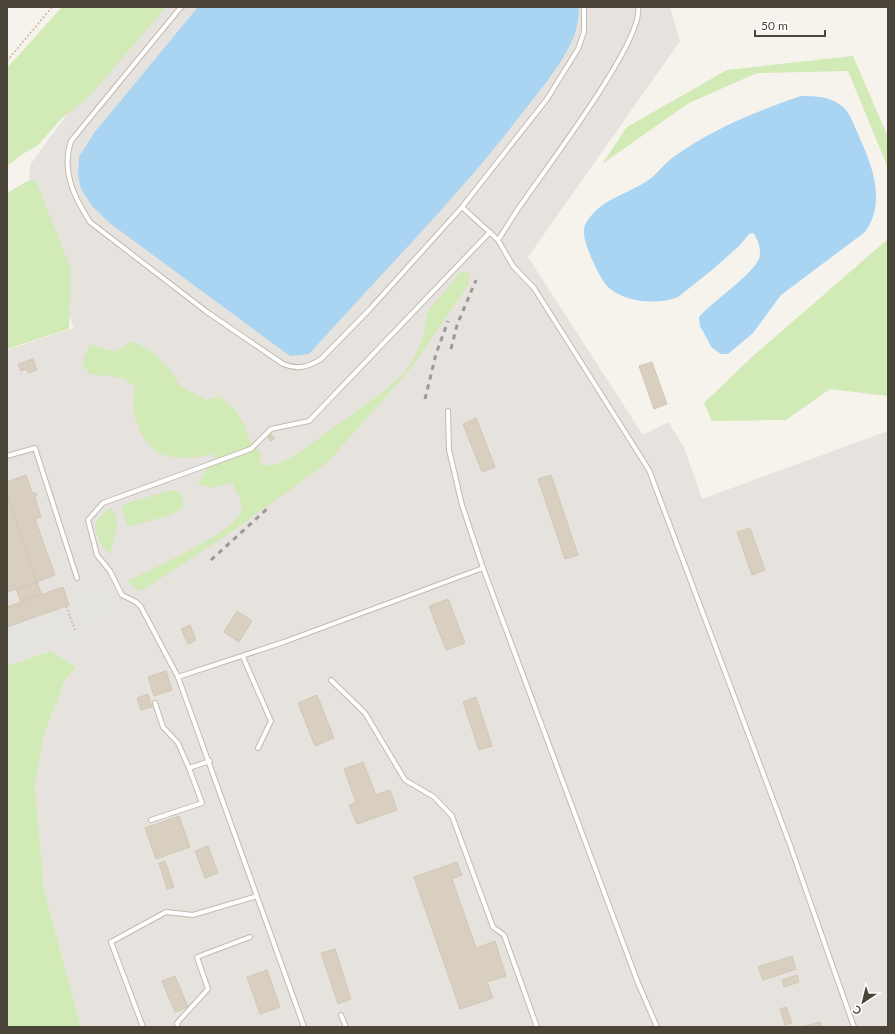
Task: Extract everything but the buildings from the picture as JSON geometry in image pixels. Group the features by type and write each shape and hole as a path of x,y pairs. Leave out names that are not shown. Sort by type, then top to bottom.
{"lane":[{"path":"181,7 71,141 66,155 67,169 77,202 90,222 207,312 283,364 292,368 303,368 312,365 321,359 370,309 462,207 547,99 578,49 584,32 584,7"},
{"path":"498,240 583,116 619,60 633,28 638,7"},
{"path":"462,207 498,240 513,266 534,288 648,470 789,842 854,1027"},
{"path":"304,1027 210,761 178,678 141,607 136,602 122,595 110,571 98,556 88,520 103,503 251,449 271,429 309,420 490,232"},
{"path":"448,411 449,450 462,505 483,568 657,1027"},
{"path":"7,456 35,448 76,578"},
{"path":"178,678 243,657 483,568"},
{"path":"243,657 271,721 258,748"},
{"path":"331,680 365,713 405,780 434,797 452,816 493,927 504,935 536,1027"},
{"path":"151,820 202,804 178,743 163,726 155,703"},
{"path":"189,768 210,761"},
{"path":"143,1027 111,942 166,912 194,915 257,896"},
{"path":"178,1027 176,1023 208,989 197,957 250,937"},
{"path":"341,1015 346,1027"}],"path":[{"path":"7,61 52,7"},
{"path":"66,606 75,630"}],"shaded area":[{"path":"145,7 670,7 680,41 528,257 643,435 668,422 684,447 702,499 888,431 888,1027 81,1027 44,890 35,785 43,738 65,680 76,667 50,651 7,666 7,350 74,328 28,208 30,165"},
{"path":"109,582 116,609 86,636 7,662 7,627 74,603 72,595"}],"green space":[{"path":"62,7 166,7 89,97 63,117 38,145 21,155 7,166 7,68"},
{"path":"853,56 888,137 888,168 848,71 757,73 689,103 602,164 627,127 727,70"},
{"path":"28,181 36,181 71,269 69,329 7,349 7,193"},
{"path":"888,239 888,396 830,389 786,420 712,421 704,403 753,356"},
{"path":"461,272 470,274 468,286 411,368 327,463 231,532 146,588 138,591 127,581 173,559 211,538 238,517 242,505 232,482 213,488 198,484 207,469 216,460 213,454 176,458 157,452 151,447 141,433 135,417 133,402 136,387 123,378 90,374 82,363 90,344 116,352 132,341 154,353 170,370 180,386 207,400 220,396 236,411 246,428 249,440 261,453 259,459 263,465 275,465 291,458 382,393 402,375 410,365 421,344 425,331 427,312"},
{"path":"171,490 181,493 184,507 171,515 128,527 121,509 125,504"},
{"path":"111,508 115,513 117,524 111,554 104,549 99,540 96,525 100,517"},
{"path":"50,651 76,667 65,680 43,738 35,785 44,890 81,1027 7,1027 7,666"}],"water":[{"path":"198,7 579,7 579,15 574,36 563,58 540,91 492,151 441,210 309,354 290,356 111,224 92,206 81,189 78,176 79,157 94,133"},
{"path":"801,96 820,97 835,101 846,110 853,122 868,158 875,183 875,208 872,220 865,232 781,295 753,333 728,354 721,354 712,348 700,326 699,317 755,266 760,256 760,249 753,233 749,234 739,246 712,270 678,297 670,300 652,302 632,299 615,292 604,283 593,262 584,235 584,227 586,222 597,210 611,200 643,184 656,174 672,158 718,130 768,108"}],"railway":[{"path":"451,349 457,325 476,280"},
{"path":"425,399 436,354 448,321"},
{"path":"211,560 268,508"}]}
